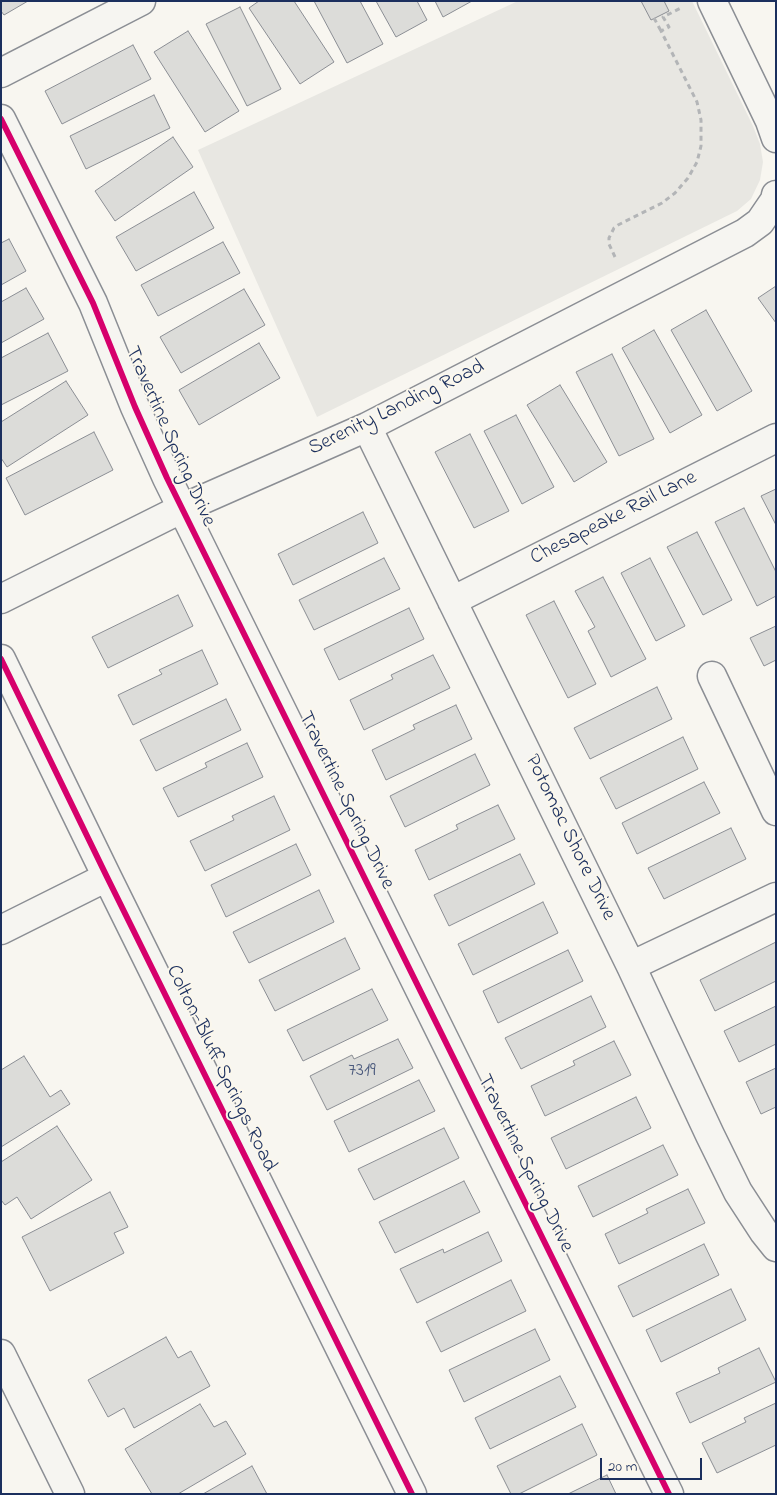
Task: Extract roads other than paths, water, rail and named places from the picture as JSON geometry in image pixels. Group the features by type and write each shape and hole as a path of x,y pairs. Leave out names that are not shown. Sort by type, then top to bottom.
{"street":[{"path":"712,1 766,113 776,138"},
{"path":"1,73 138,2"},
{"name":"Travertine Spring Drive","path":"1,119 93,303 135,407 181,509 669,1494"},
{"name":"Serenity Landing Road","path":"1,599 181,509 367,426 745,233 760,222 776,196"},
{"name":"Potomac Shore Drive","path":"367,426 631,966 738,1192 776,1247"},
{"name":"Chesapeake Rail Lane","path":"452,600 776,438"},
{"name":"Colton-Bluff Springs Road","path":"1,659 412,1494"},
{"path":"712,676 776,811"},
{"path":"1,930 107,877"},
{"path":"631,966 776,897"},
{"path":"1,1354 70,1494"}]}
